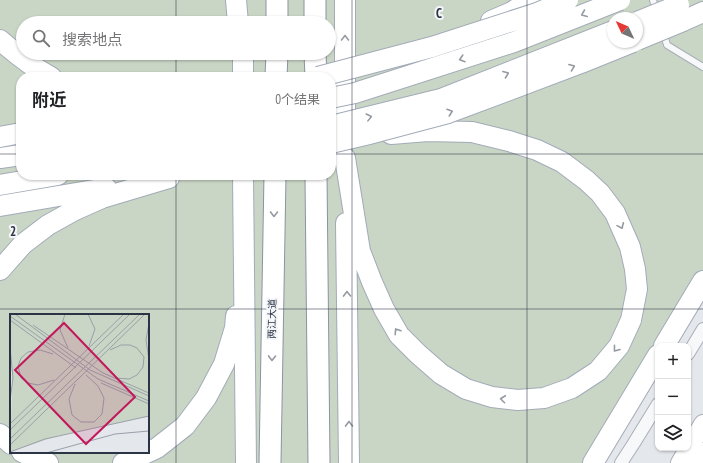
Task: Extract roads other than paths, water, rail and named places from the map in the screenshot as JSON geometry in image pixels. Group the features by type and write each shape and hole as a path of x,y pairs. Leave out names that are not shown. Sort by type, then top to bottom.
{"highway":[{"path":"277,0 277,16"},
{"path":"315,16 316,0"},
{"path":"276,72 277,60"},
{"path":"316,60 317,72"},
{"name":"两江大道","path":"270,463 275,180"},
{"path":"316,180 319,463"}],"main road":[{"path":"236,0 237,16"},
{"path":"244,0 244,16"},
{"path":"345,0 345,158 349,463"},
{"path":"432,47 512,12 530,0"},
{"path":"336,72 432,47 537,13 568,0"},
{"path":"336,97 355,93 514,42 620,0"},
{"path":"643,36 683,9"},
{"path":"643,20 683,9 703,12"},
{"path":"336,125 441,99 607,33"},
{"path":"0,40 16,54"},
{"path":"336,142 448,113 581,64 619,48"},
{"path":"24,60 42,72"},
{"path":"345,158 360,251 384,309 399,335 418,354 442,374 466,389 492,397 518,400 544,398 572,388 598,371 619,346 631,320 637,289 636,269 630,247 615,213 600,193 586,180 562,162 537,150 509,140 472,132 428,131 365,135"},
{"path":"0,137 16,134"},
{"path":"0,158 16,156"},
{"path":"0,185 29,180"},
{"path":"0,206 152,180"},
{"path":"0,270 23,244 48,225 75,210 102,198 162,180"},
{"path":"243,180 246,463"},
{"path":"149,452 157,448 185,426 206,398 224,364 235,328 243,234"},
{"path":"666,343 703,281"},
{"path":"593,463 655,360"},
{"path":"680,463 703,424"},
{"path":"0,434 10,443"},
{"path":"696,463 703,452"},
{"path":"24,453 48,463"},
{"path":"123,463 147,453"}],"street":[{"path":"691,349 703,329"},
{"path":"620,463 655,409"}],"lane":[{"path":"652,0 667,45 703,67"}]}
